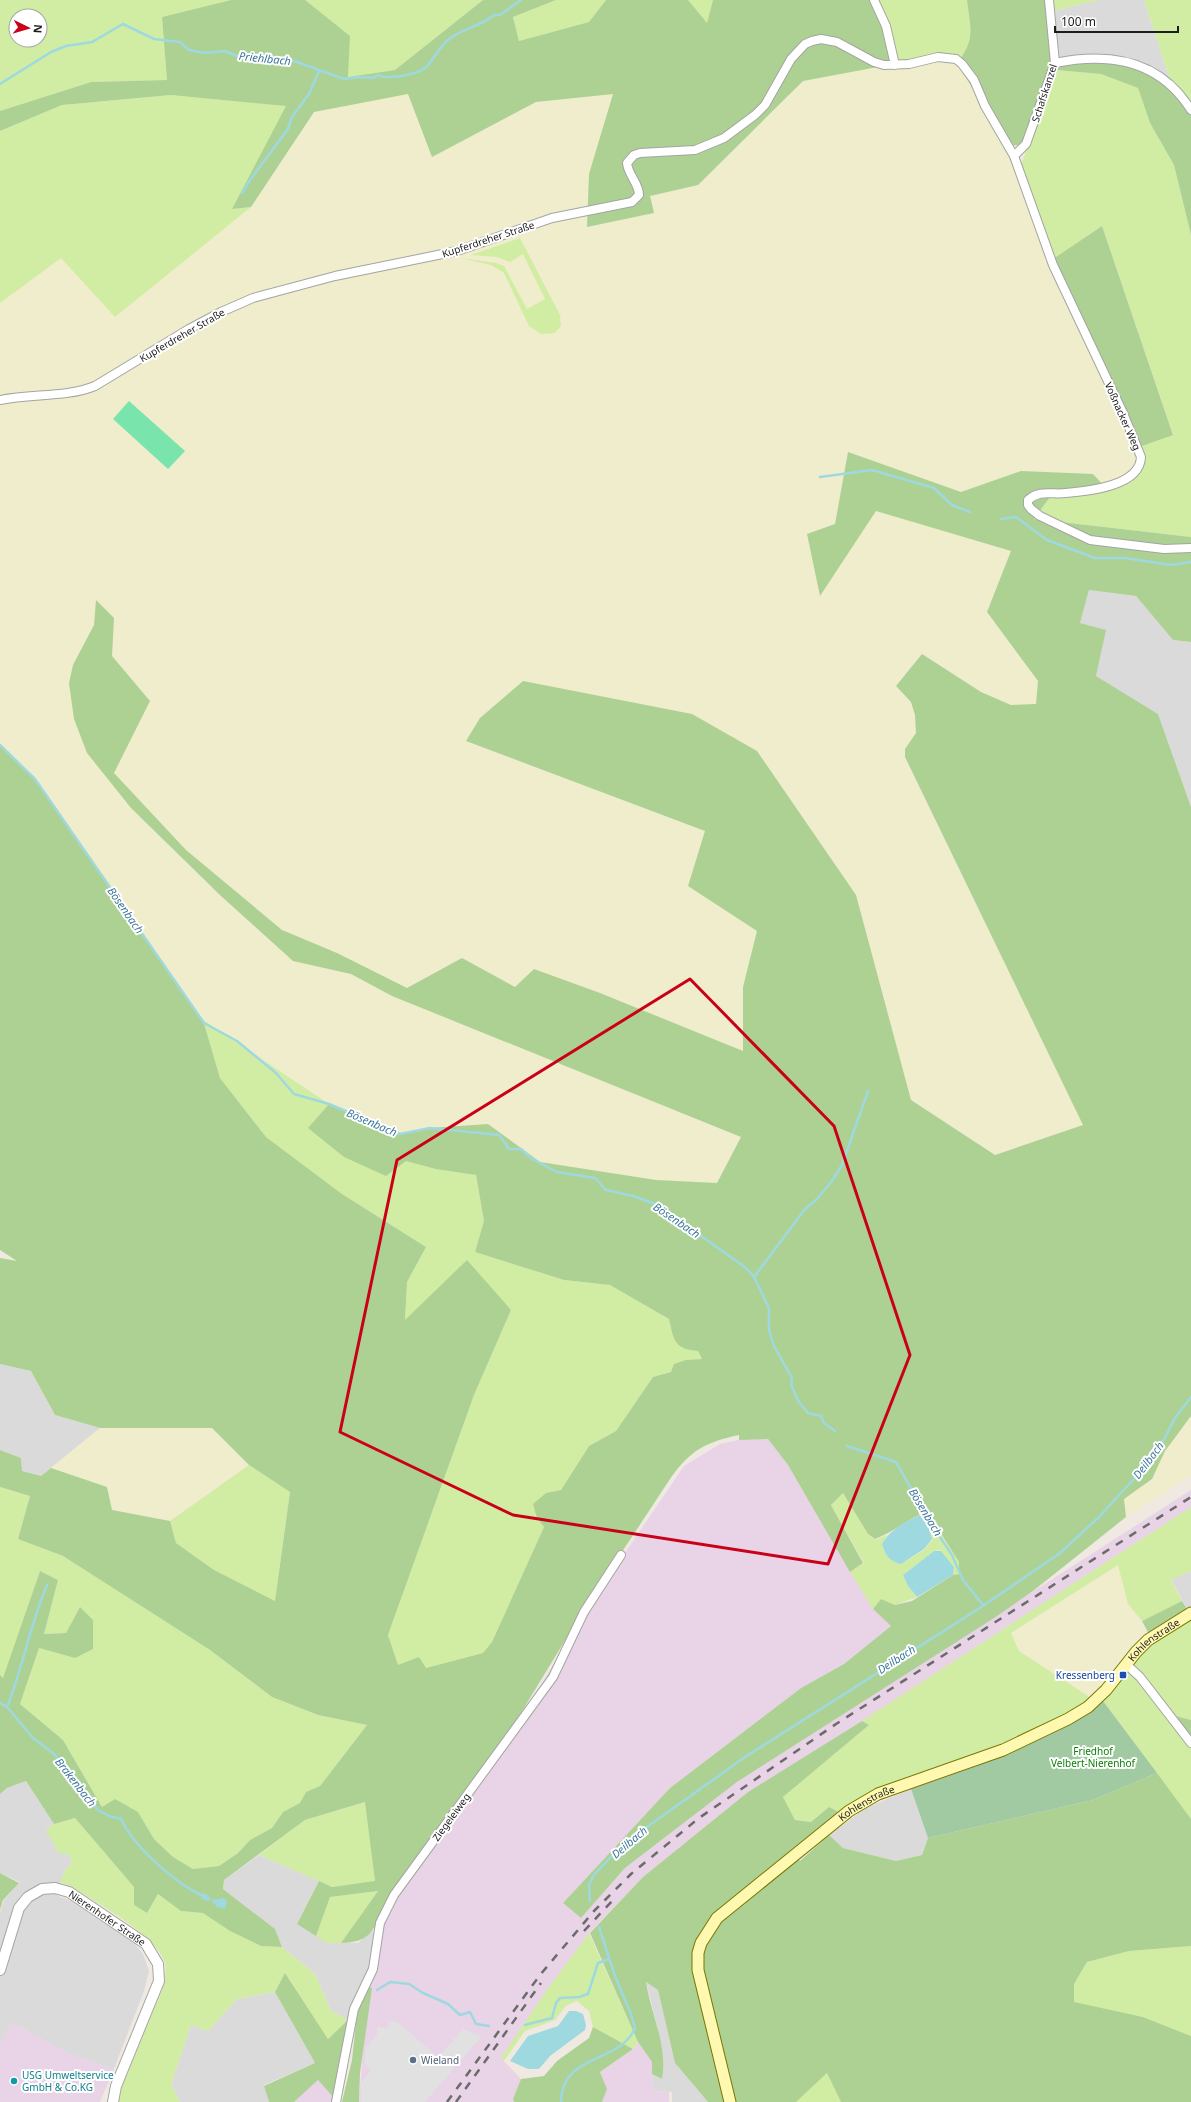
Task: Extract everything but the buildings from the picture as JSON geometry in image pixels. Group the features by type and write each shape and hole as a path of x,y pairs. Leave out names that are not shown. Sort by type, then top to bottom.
{"main road":[{"name":"Kohlenstraße","path":"730,2102 698,1966 701,1943 718,1918 849,1811 878,1794 1003,1750 1048,1730 1088,1707 1106,1690 1126,1664 1148,1640 1191,1613"}],"street":[{"path":"874,0 886,26 895,65"},
{"name":"Schafskanzel","path":"1014,156 1026,144 1055,63 1049,0"},
{"name":"Kupferdreher Straße","path":"0,400 25,396 76,392 96,386 206,319 269,293 335,276 457,251 552,218 632,202 639,195 639,190 628,169 629,159 640,153 695,150 724,138 755,115 765,105 791,59 805,44 812,41 821,39 833,40 879,64 895,65 947,57 962,64 974,80 985,106 1014,156"},
{"path":"1055,63 1087,57 1132,64 1157,75 1170,83 1191,110"},
{"name":"Voßnacker Weg","path":"1014,156 1053,265 1123,413 1141,457 1141,463 1136,472 1123,481 1066,493 1037,493 1028,500 1028,505 1040,516 1097,541 1173,549 1191,548"},
{"name":"Ziegeleiweg","path":"336,2102 354,2010 373,1970 380,1923 394,1895 553,1677 584,1612 621,1555"},
{"path":"1126,1664 1140,1678 1191,1743"},
{"name":"Nierenhofer Straße","path":"0,1970 19,1908 35,1892 49,1888 62,1889 74,1895 130,1932 151,1950 158,1964 160,1973 158,1986 116,2086 113,2102"}],"highlighted area":[{"path":"690,979 834,1126 910,1355 828,1564 513,1515 340,1432 397,1160"}],"shaded area":[{"path":"1099,0 1144,0 1169,77 1135,63 1060,59 1053,11"},
{"path":"955,60 979,98 1022,184 1139,455 1132,475 1104,486 1021,471 961,492 848,452 835,524 807,534 849,550 876,511 1011,550 987,612 1038,681 1036,704 1011,705 981,692 922,654 896,686 911,702 915,715 916,733 905,749 905,758 1083,1125 995,1155 911,1100 856,895 757,751 466,741 705,831 726,909 757,931 743,987 743,1051 600,993 515,987 462,958 407,988 337,953 282,930 186,850 114,774 131,808 221,896 293,961 351,974 392,996 741,1137 717,1183 656,1180 540,1162 488,1124 430,1128 400,1134 329,1104 203,1020 35,779 0,745 0,131 251,207 314,112 408,93 432,157 536,102 613,94 589,174 588,227 654,213 650,196 698,185 803,81 877,66","holes":["114,618 111,656 150,701 113,772 69,683 73,665 94,625"]},
{"path":"1089,590 1136,596 1173,640 1191,642 1191,807 1158,714 1096,676 1105,631 1080,623"},
{"path":"0,1364 31,1371 55,1415 100,1428 41,1476 22,1471 21,1458 0,1450"},
{"path":"1191,1416 1191,1476 1126,1517 1124,1499 1152,1479 1165,1451"},
{"path":"100,1428 212,1428 249,1465 170,1521 112,1510 107,1487 51,1468"},
{"name":"Wieland","path":"768,1439 788,1465 873,1609 891,1626 844,1664 801,1688 670,1788 563,1903 581,1918 625,1868 737,1782 1191,1490 1191,1507 862,1721 748,1792 643,1877 589,1933 501,2058 521,2079 513,2099 514,2102 359,2102 368,1987 381,1947 382,1919 395,1898 509,1738 585,1612 684,1466 720,1444 739,1440"},
{"path":"1118,1565 1128,1604 1149,1634 1091,1698 1019,1650 1011,1633"},
{"path":"1191,1571 1191,1610 1188,1611 1171,1579"},
{"path":"26,1781 54,1824 46,1829 69,1853 72,1864 65,1870 56,1895 71,1901 135,1944 143,1954 149,1971 144,1991 114,2069 68,2053 12,2023 0,2043 0,1913 4,1900 20,1882 0,1873 0,1794 7,1788"},
{"path":"911,1789 928,1838 922,1855 896,1861 843,1848 829,1835 866,1808"},
{"path":"259,1855 319,1881 297,1924 327,1942 358,1943 373,1930 374,1955 366,1980 353,2001 348,2020 331,2011 315,1974 282,1947 275,1929 223,1889 224,1880"},
{"path":"646,1982 658,1990 675,2063 708,2102 672,2102 672,2092 653,2091 652,2074 662,2079 658,2029"},
{"path":"275,1992 315,2063 264,2085 269,2102 180,2102 171,2084 191,2025 208,2031 237,1999"},
{"name":"Wieland","path":"389,2021 398,2022 438,2057 463,2029 482,2036 425,2102 361,2102 361,2083 371,2070 365,2064 365,2048 377,2035 377,2027 388,2028"},
{"path":"12,2023 68,2053 114,2069 100,2102 0,2102 0,2043"},
{"path":"638,2042 652,2062 653,2091 669,2092 669,2102 602,2102 607,2089 600,2072 633,2049"},
{"path":"318,2080 334,2098 333,2102 294,2102"}],"green space":[{"path":"0,0 231,0 162,17 167,80 91,82 0,111"},
{"path":"231,0 305,0 350,36 348,77 395,70 483,0 556,0 513,17 519,41 589,22 606,0 688,0 707,23 713,0 872,0 878,10 894,64 803,81 698,185 650,196 654,213 587,227 589,174 613,94 536,102 432,157 408,94 314,112 251,207 232,209 286,106 171,95 62,105 0,131 0,111 91,82 167,80 162,17"},
{"path":"305,0 483,0 395,70 348,77"},
{"path":"556,0 606,0 589,22 519,41 513,17"},
{"path":"688,0 713,0 707,24"},
{"path":"876,0 967,0 970,24 970,39 968,46 959,60 956,58 897,63"},
{"path":"967,0 1048,0 1053,64 1023,146 1011,145 962,72 958,62 964,54 970,39"},
{"path":"1052,0 1099,0 1053,11"},
{"path":"1144,0 1191,0 1191,103 1169,77"},
{"path":"1060,59 1135,63 1169,77 1191,103 1191,235 1174,165 1150,123 1138,88 1101,74 1056,70"},
{"path":"1056,70 1101,74 1138,88 1150,123 1174,165 1191,235 1191,537 1034,519 1050,497 1101,490 1135,477 1141,467 1139,447 1173,434 1102,226 1053,259 1021,165"},
{"path":"171,95 287,106 232,209 251,207 115,317 61,258 0,303 0,131 62,105"},
{"path":"1102,226 1173,435 1139,447 1053,259"},
{"path":"520,238 560,315 561,326 555,333 541,334 529,326 504,273 491,265 461,258 496,263 504,266 527,309 545,299 523,254 510,262 497,257 471,255"},
{"path":"129,401 185,451 168,469 113,419"},
{"path":"848,452 961,492 1021,471 1093,474 1106,488 1050,497 1034,519 1191,537 1191,642 1173,640 1136,596 1089,590 1080,623 1106,630 1096,676 1158,714 1191,807 1191,1416 1165,1451 1152,1479 1124,1499 1126,1517 1033,1591 994,1618 737,1782 625,1868 581,1918 563,1903 670,1788 801,1688 844,1664 891,1626 873,1609 881,1599 895,1605 912,1601 953,1575 959,1574 959,1562 928,1513 920,1509 919,1515 887,1534 875,1539 868,1534 843,1493 831,1505 863,1563 850,1572 788,1465 768,1439 739,1440 739,1435 701,1448 686,1459 672,1476 583,1611 508,1734 384,1909 373,1930 368,1935 358,1941 341,1943 378,1891 330,1897 316,1936 297,1924 319,1881 332,1887 375,1881 365,1802 305,1820 224,1880 223,1889 275,1929 282,1947 261,1946 230,1931 203,1913 181,1911 158,1894 147,1913 134,1905 134,1887 75,1818 54,1824 26,1781 7,1788 0,1794 0,1675 3,1678 40,1571 58,1580 44,1634 66,1633 80,1607 93,1620 93,1649 75,1658 39,1648 20,1704 63,1740 102,1807 115,1799 138,1812 154,1839 173,1857 193,1869 219,1866 238,1853 250,1840 272,1828 283,1812 300,1803 306,1792 320,1786 367,1725 318,1715 272,1697 210,1650 63,1556 18,1539 30,1496 0,1487 0,1450 21,1458 22,1471 41,1476 51,1468 107,1487 112,1510 170,1521 176,1543 214,1570 275,1601 290,1492 249,1465 212,1428 100,1428 55,1415 31,1371 0,1364 0,1258 17,1261 0,1250 0,745 35,779 203,1020 220,1078 266,1137 342,1194 426,1247 407,1282 405,1320 467,1260 511,1310 474,1395 388,1635 398,1665 419,1657 426,1668 483,1653 492,1642 544,1527 537,1518 533,1504 546,1493 561,1490 589,1446 616,1431 653,1377 671,1372 674,1364 686,1360 702,1359 698,1351 684,1348 676,1342 672,1333 669,1319 610,1285 564,1280 475,1252 484,1221 476,1175 436,1169 406,1161 386,1176 344,1157 308,1128 329,1104 400,1134 430,1128 488,1124 540,1162 656,1180 717,1183 741,1137 392,996 351,974 293,961 221,896 131,808 87,753 74,719 69,683 73,665 94,625 96,600 114,618 112,656 150,701 114,773 186,850 282,930 337,953 407,988 462,958 515,987 534,969 600,993 743,1051 743,987 757,931 688,886 705,831 466,741 480,718 523,681 692,714 757,751 856,895 911,1100 995,1155 1083,1125 905,757 905,749 916,733 915,715 911,702 896,686 922,654 981,692 1011,705 1036,704 1038,681 987,612 1011,551 876,511 820,596 807,534 835,524"},
{"path":"203,1020 329,1104 309,1128 412,1161 476,1175 484,1221 475,1252 564,1280 610,1285 669,1319 672,1333 676,1342 684,1348 698,1351 702,1359 686,1360 671,1372 653,1377 616,1431 589,1446 561,1490 546,1493 537,1518 544,1527 492,1642 483,1653 426,1668 398,1665 388,1635 474,1395 511,1310 405,1321 407,1282 426,1247 342,1194 266,1137 220,1078"},
{"path":"249,1465 290,1492 275,1601 214,1570 176,1543 170,1521"},
{"path":"0,1487 30,1496 18,1539 63,1556 210,1650 272,1697 318,1715 367,1725 320,1786 306,1792 300,1804 283,1812 272,1828 250,1840 238,1853 219,1866 193,1869 173,1857 154,1839 138,1812 102,1807 63,1740 20,1704 39,1648 75,1658 80,1607 66,1633 44,1634 58,1580 40,1571 3,1679 0,1675"},
{"path":"843,1493 868,1534 875,1540 887,1535 882,1545 885,1552 888,1557 901,1564 924,1550 932,1540 928,1526 920,1515 920,1509 928,1514 959,1562 959,1574 953,1575 954,1567 940,1550 934,1551 903,1575 908,1586 917,1597 895,1605 881,1599 873,1609 850,1572 864,1563 831,1505"},
{"path":"1191,1507 1191,1571 1171,1580 1182,1601 1142,1621 1128,1604 1118,1565 1011,1633 1019,1651 1091,1698 1073,1710 1034,1730 884,1788 839,1812 829,1807 811,1822 795,1820 783,1797 869,1725 862,1721"},
{"path":"1182,1601 1188,1611 1149,1634 1142,1621"},
{"path":"1191,1619 1191,1720 1172,1715 1137,1672 1134,1664 1152,1644"},
{"path":"1129,1671 1142,1684 1191,1747 1191,1819 1103,1701"},
{"name":"Friedhof Velbert-Nierenhof","path":"1103,1701 1157,1773 1093,1800 928,1838 911,1789 986,1762 1035,1742 1058,1730"},
{"path":"1172,1715 1191,1720 1191,1740"},
{"path":"862,1721 869,1725 783,1797 795,1820 811,1822 829,1807 839,1812 791,1850 800,1861 829,1835 843,1848 896,1861 922,1855 928,1838 1093,1800 1157,1773 1191,1819 1191,1946 1129,1951 1087,1962 1074,1984 1074,2002 1143,2017 1191,2036 1191,2102 841,2102 827,2073 796,2102 708,2102 675,2063 658,1990 646,1982 663,2054 662,2079 652,2074 652,2062 638,2042 590,1933 643,1877 748,1792"},
{"path":"366,1802 375,1882 332,1887 259,1855 305,1820"},
{"path":"75,1818 134,1887 134,1905 147,1913 158,1894 181,1911 203,1913 230,1931 261,1946 282,1947 315,1974 331,2011 348,2020 328,2039 285,1973 275,1992 237,1999 208,2031 191,2025 171,2084 180,2102 119,2102 121,2089 162,1990 166,1966 160,1952 138,1931 124,1920 72,1887 60,1882 65,1870 72,1864 69,1854 58,1853 46,1829 54,1824"},
{"path":"0,1873 19,1883 3,1900 0,1910"},
{"path":"378,1891 341,1943 327,1943 316,1936 330,1897"},
{"path":"589,1933 638,2042 633,2049 593,2027 589,2011 577,2001 566,2006 555,2020 525,2031 504,2061 501,2058 546,1991"},
{"path":"1191,1946 1191,2036 1143,2017 1074,2003 1074,1984 1087,1962 1129,1951"},
{"path":"285,1973 328,2039 348,2020 334,2098 318,2080 294,2102 269,2102 264,2086 315,2063 275,1992"},
{"path":"368,1987 372,1988 360,2073 359,2102 342,2102 352,2060 357,2013"},
{"path":"593,2027 633,2049 600,2072 607,2089 602,2102 514,2102 513,2099 521,2079 544,2076 557,2061 589,2038"},
{"path":"827,2073 841,2102 796,2102"}],"water":[{"path":"920,1515 928,1526 932,1539 924,1549 901,1564 894,1562 886,1555 882,1544 889,1534 898,1526"},
{"path":"934,1551 941,1551 954,1567 953,1575 917,1597 908,1586 903,1575"},
{"path":"203,1893 209,1896 211,1900 207,1901 201,1898"},
{"path":"224,1898 227,1901 225,1909 217,1907 211,1900"},
{"path":"569,2011 576,2011 583,2014 586,2025 585,2030 550,2056 539,2069 528,2069 510,2061 528,2036 558,2026"}],"waterway":[{"name":"Priehlbach","path":"0,84 51,52 66,46 92,42 123,24 154,39 180,42 189,50 205,53 225,51 242,58 274,57 294,61 344,79 361,77 373,78 378,75 388,77 402,76 421,71 425,68 445,43 453,36 489,19 494,15 500,15 521,0"},
{"path":"242,193 288,129 292,117 309,94 319,71"},
{"path":"820,477 872,470 934,488 952,505 970,512"},
{"path":"1001,519 1016,517 1047,540 1095,558 1125,558 1171,565 1191,562"},
{"name":"Bösenbach","path":"0,745 35,779 204,1023 237,1041 276,1073 294,1094 329,1104 400,1134 430,1128 499,1135 509,1149 521,1149 532,1159 557,1172 595,1178 606,1190 633,1196 658,1205 746,1268 754,1277 769,1308 769,1330 774,1346 792,1378 791,1385 799,1402 808,1413 821,1416 824,1423 835,1431"},
{"path":"754,1277 805,1209 816,1200 832,1181 842,1165 868,1091"},
{"name":"Deilbach","path":"590,1901 589,1884 594,1875 622,1845 745,1757 983,1606 1060,1553 1098,1518 1144,1468 1159,1449 1175,1418 1191,1397"},
{"name":"Bösenbach","path":"847,1446 896,1462 930,1522 952,1555 963,1580 983,1605"},
{"name":"Brakenbach","path":"7,1707 47,1585"},
{"name":"Brakenbach","path":"0,1703 7,1707 33,1738 54,1754 98,1810 109,1816 121,1819 135,1841 156,1863 180,1882 203,1896"},
{"name":"Deilbach","path":"561,2102 564,2086 571,2075 581,2066 617,2048 627,2040 635,2028 631,2014 615,1976 599,1927"},
{"name":"Brakenbach","path":"525,2025 552,2018 556,2003 560,1998 579,1997 588,1994 598,1963 609,1959"},
{"name":"Brakenbach","path":"377,1990 390,1982 409,1984 423,1993 448,2004 460,2015 470,2012 476,2024 489,2026"}],"railway":[{"path":"447,2102 540,1975 594,1911 631,1874 699,1818 836,1724 1191,1497"},
{"path":"584,1931 613,1900"},
{"path":"456,2102 541,1983"}],"place":[{"name":"Kressenberg","path":"1123,1675"},
{"name":"Wieland","path":"413,2060"},
{"name":"USG Umweltservice GmbH & Co.KG","path":"14,2081"}]}
